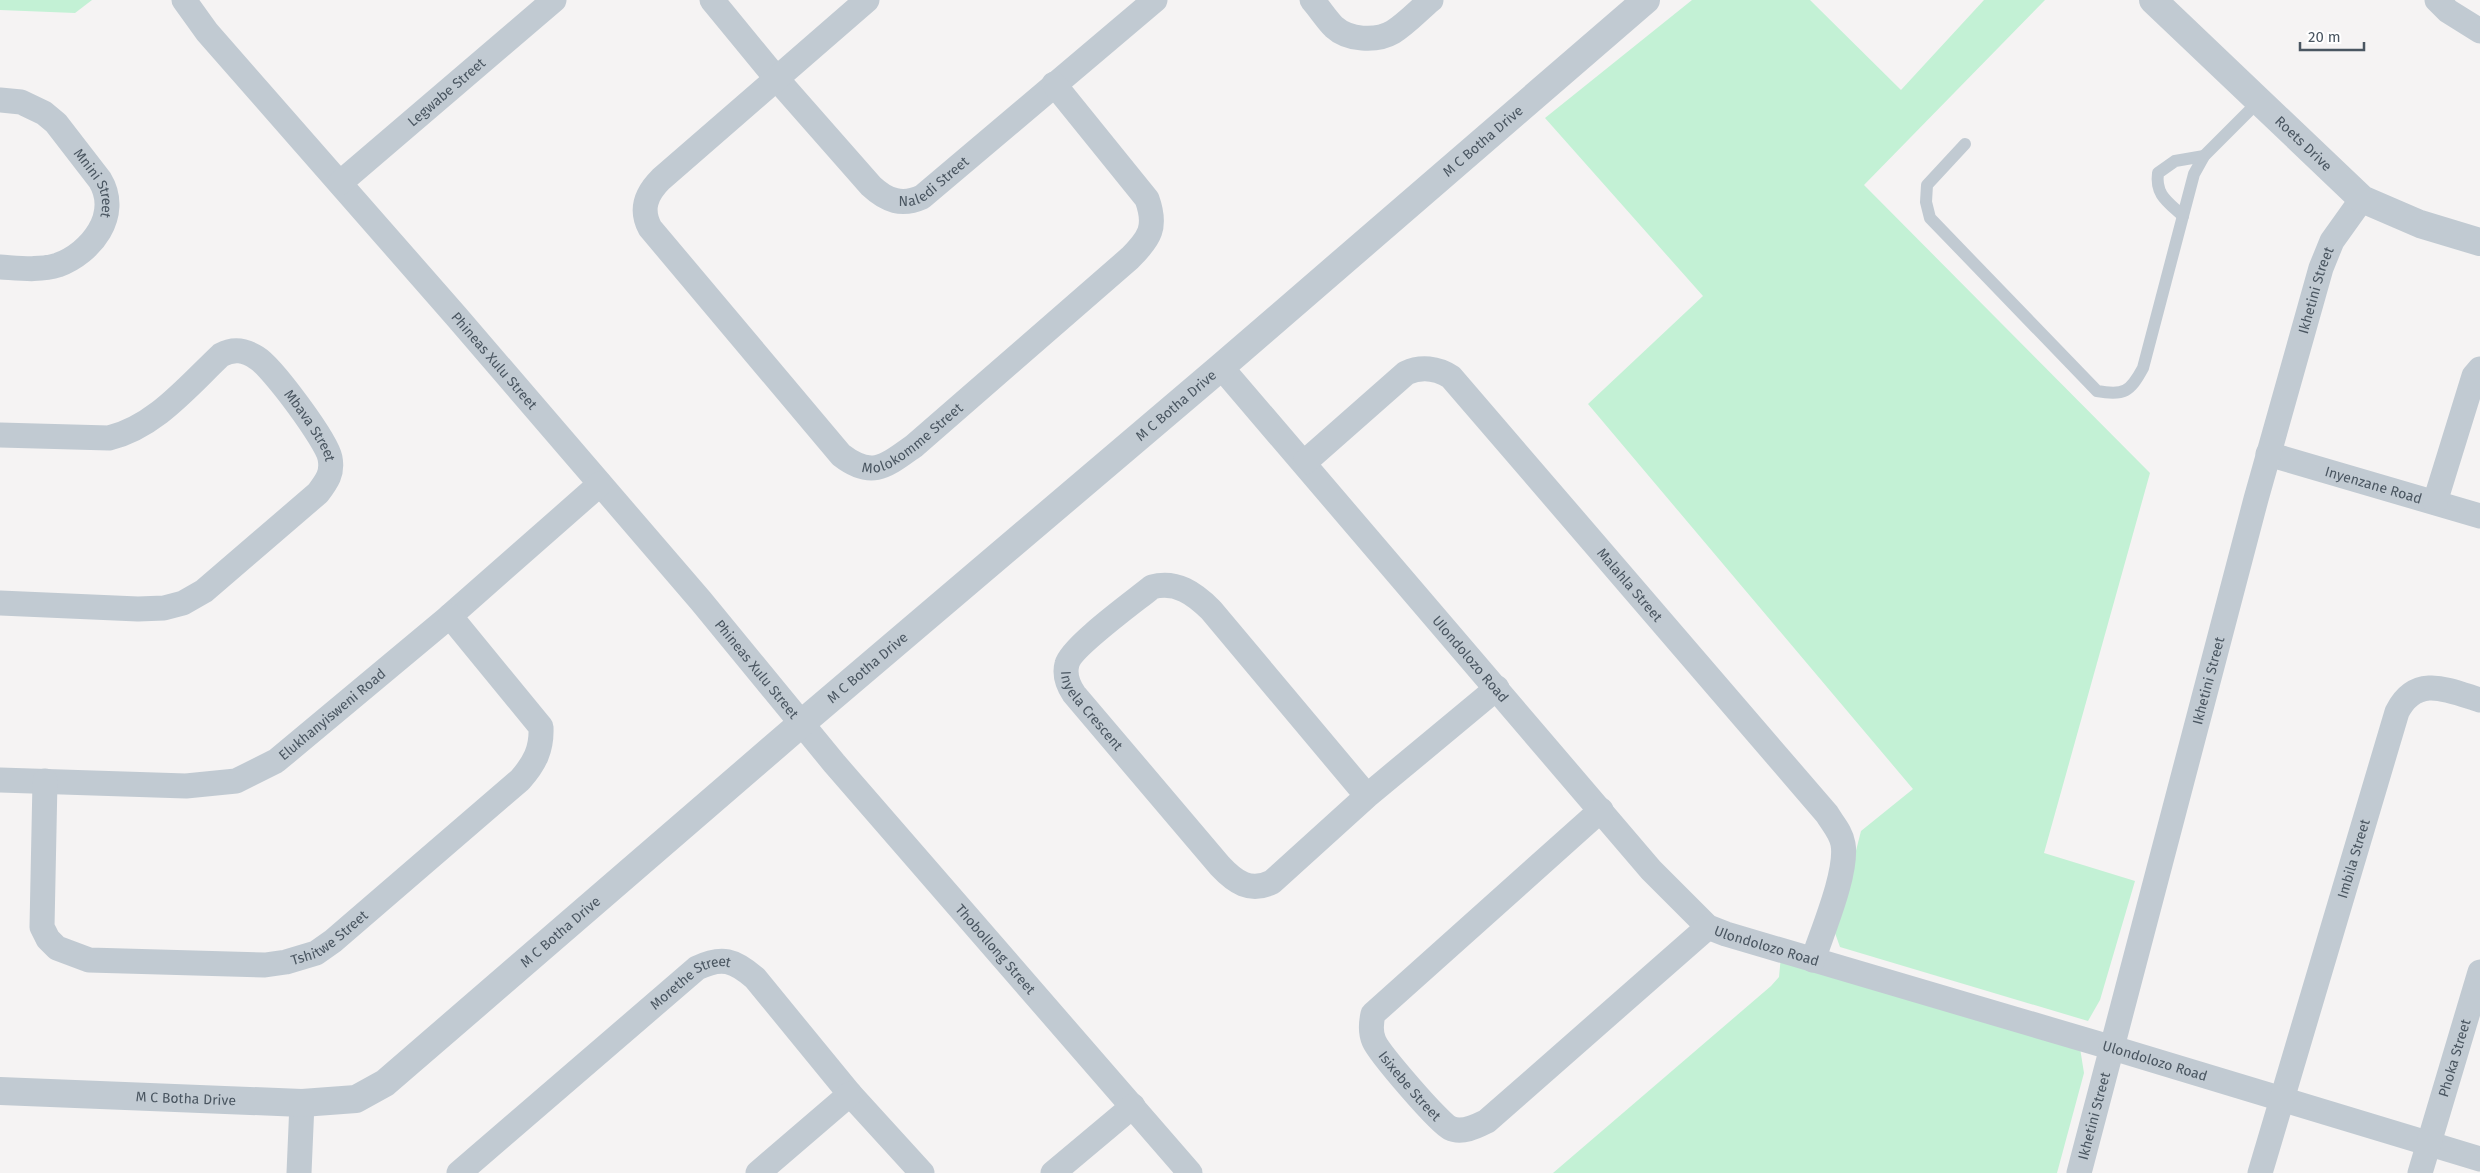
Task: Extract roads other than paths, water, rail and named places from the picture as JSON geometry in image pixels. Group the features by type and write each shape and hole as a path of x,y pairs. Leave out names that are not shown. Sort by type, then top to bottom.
{"street":[{"name":"Phineas Xulu Street","path":"184,0 207,32 600,484 802,723"},
{"name":"Legwabe Street","path":"340,183 554,0"},
{"name":"Naledi Street","path":"712,0 776,78 871,186 890,200 906,202 922,197 1155,0"},
{"name":"Molokomme Street","path":"867,0 654,186 644,205 645,218 650,228 841,455 860,468 884,467 914,446 1130,258 1148,236 1152,219 1147,198 1054,84"},
{"path":"1312,0 1335,27 1348,35 1373,38 1392,33 1431,0"},
{"name":"M C Botha Drive","path":"0,1091 302,1103 356,1099 397,1074 802,723 1221,367 1646,0"},
{"name":"Roets Drive","path":"2153,0 2362,199 2420,224 2480,242"},
{"path":"2437,0 2448,11 2480,31"},
{"name":"Mnini Street","path":"0,100 31,105 56,123 106,190 103,226 96,238 82,252 57,265 33,269 0,267"},
{"name":"Ikhetini Street","path":"2079,1173 2268,454 2321,268 2332,241 2362,199"},
{"name":"Mbava Street","path":"0,435 109,438 122,435 135,430 151,420 221,354 229,350 236,350 244,351 259,359 275,376 327,447 331,467 330,476 318,493 204,591 183,603 164,608 138,609 0,603"},
{"name":"Ulondolozo Road","path":"1221,367 1305,462 1651,870 1708,927 2480,1159"},
{"name":"Malahla Street","path":"1305,462 1406,373 1414,369 1427,368 1442,371 1451,377 1814,799 1840,833 1844,846 1837,888 1813,960"},
{"path":"2435,502 2474,376 2480,369"},
{"name":"Inyenzane Road","path":"2268,454 2480,516"},
{"name":"Elukhanyisweni Road","path":"0,780 186,786 236,781 276,761 450,616 600,484"},
{"name":"Inyela Crescent","path":"1368,796 1211,610 1187,590 1163,584 1152,587 1082,645 1067,663 1066,677 1074,694 1220,866 1238,883 1255,887 1272,882 1368,796 1497,688"},
{"name":"Tshitwe Street","path":"45,781 42,927 48,939 56,948 89,960 244,965 286,962 316,953 333,941 520,780 538,756 542,741 541,727 450,616"},
{"name":"Imbila Street","path":"2281,1099 2400,706 2408,695 2421,688 2438,688 2480,700"},
{"name":"Thobollong Street","path":"802,723 1190,1173"},
{"name":"Isixebe Street","path":"1601,810 1373,1014 1371,1031 1378,1049 1439,1120 1449,1128 1456,1130 1466,1129 1487,1121 1708,927"},
{"name":"Morethe Street","path":"459,1173 697,968 710,962 731,962 741,966 755,978 850,1094 922,1173"},
{"name":"Phoka Street","path":"2420,1173 2480,972"},
{"path":"758,1173 850,1094"},
{"path":"2260,1173 2281,1099"},
{"path":"300,1173 302,1103"},
{"path":"1053,1173 1133,1106"}],"lane":[{"path":"1965,144 1927,185 1926,202 1930,218 2097,391 2114,394 2133,386 2144,368 2194,174 2204,156 2259,101"},
{"path":"2183,216 2160,195 2157,184 2158,173 2175,161 2204,156"}]}
